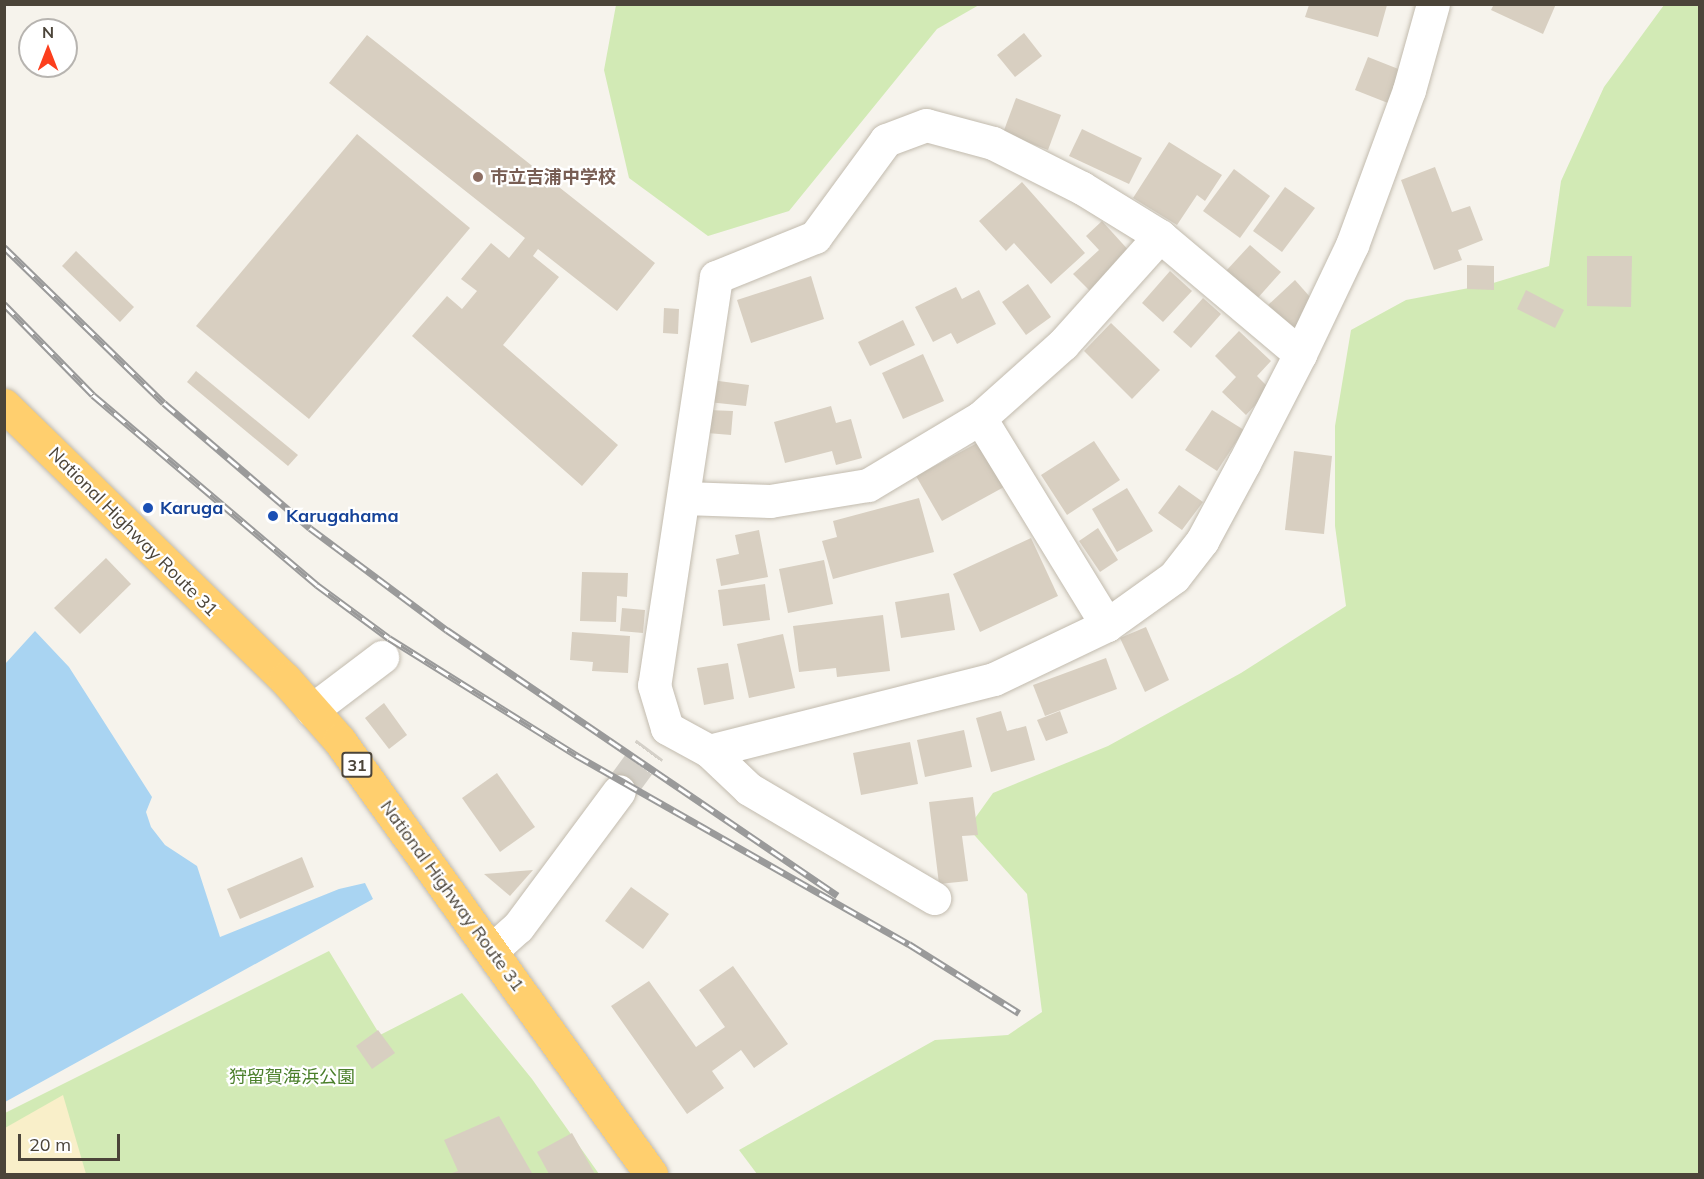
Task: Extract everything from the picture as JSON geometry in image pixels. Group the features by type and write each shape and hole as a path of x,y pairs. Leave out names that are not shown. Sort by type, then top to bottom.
{"highway":[{"name":"National Highway Route 31","path":"4,405 312,710 491,951 651,1174"}],"street":[{"path":"1300,354 1160,236 1082,188 993,143 926,125 886,140 815,237 716,277 654,685 659,739 709,751 994,679 1107,625 1174,577 1202,541 1300,354 1356,234 1410,90 1434,4"},
{"path":"684,498 770,501 868,485 980,418 1063,344 1160,236"},
{"path":"980,418 1107,625"},
{"path":"312,710 382,657"},
{"path":"709,751 749,789 934,898"},
{"path":"491,951 518,927 620,791"}],"green space":[{"path":"616,4 979,5 937,29 789,211 708,236 629,178 604,70"},
{"path":"1664,5 1699,5 1699,1174 757,1174 739,1150 935,1040 1008,1035 1042,1012 1027,894 968,828 993,793 1108,746 1241,673 1346,606 1335,526 1335,426 1351,330 1406,300 1490,284 1549,266 1561,181 1604,87"},
{"name":"狩留賀海浜公園","path":"329,951 380,1035 462,993 532,1079 599,1174 5,1174 5,1113"}],"sand":[{"path":"63,1095 86,1174 5,1174 5,1128"}],"water":[{"path":"35,631 69,667 152,797 146,812 151,827 165,845 197,866 220,937 339,889 365,883 373,899 5,1102 5,664"}],"building":[{"path":"1494,4 1556,4 1543,34 1491,10"},
{"path":"1309,5 1387,5 1378,37 1305,17"},
{"path":"1024,33 1042,56 1015,77 997,55"},
{"path":"367,35 655,263 617,311 538,249 533,256 559,277 503,345 618,445 582,486 412,336 447,296 462,309 477,291 461,279 491,243 509,258 525,238 329,83"},
{"path":"1368,57 1411,74 1398,107 1355,90"},
{"path":"1016,98 1061,115 1048,150 1003,133"},
{"path":"1082,129 1142,158 1129,184 1069,156"},
{"path":"357,134 470,228 309,419 196,326"},
{"path":"1169,142 1222,175 1205,201 1197,195 1177,225 1133,198"},
{"path":"1435,167 1452,212 1470,206 1483,240 1458,250 1462,260 1434,270 1401,180"},
{"path":"1234,169 1270,196 1240,238 1203,211"},
{"path":"1022,182 1085,253 1051,284 1014,243 1006,251 979,221"},
{"path":"1285,187 1315,208 1282,252 1253,231"},
{"path":"1102,221 1131,253 1091,292 1073,274 1099,250 1086,236"},
{"path":"1250,245 1281,272 1256,300 1225,272"},
{"path":"76,251 134,307 120,322 62,266"},
{"path":"1587,256 1632,256 1631,307 1587,306"},
{"path":"1467,265 1494,266 1494,290 1467,289"},
{"path":"1170,271 1192,291 1163,322 1142,303"},
{"path":"811,276 824,319 751,343 737,300"},
{"path":"1295,280 1318,306 1291,330 1268,305"},
{"path":"1028,284 1051,317 1026,335 1002,302"},
{"path":"956,287 962,299 979,290 996,324 957,344 951,333 933,342 915,307"},
{"path":"1526,290 1564,310 1555,328 1517,309"},
{"path":"1203,298 1221,314 1191,348 1173,332"},
{"path":"664,308 679,309 678,334 663,333"},
{"path":"903,320 915,345 870,366 858,342"},
{"path":"1111,323 1160,370 1132,399 1084,351"},
{"path":"1239,331 1271,361 1257,376 1270,389 1246,415 1222,392 1236,377 1215,356"},
{"path":"923,354 944,401 903,419 882,373"},
{"path":"196,371 298,455 288,466 187,382"},
{"path":"711,380 749,385 746,406 708,402"},
{"path":"831,406 836,423 851,419 862,458 836,465 832,451 785,463 774,422"},
{"path":"708,410 733,411 731,435 707,433"},
{"path":"1212,410 1244,430 1217,471 1185,450"},
{"path":"1094,441 1120,480 1067,515 1041,475"},
{"path":"979,442 1004,487 942,521 916,476"},
{"path":"1294,451 1332,456 1324,534 1285,530"},
{"path":"1179,485 1203,502 1182,530 1158,513"},
{"path":"1127,488 1153,531 1117,552 1092,509"},
{"path":"919,498 934,552 833,579 822,541 837,537 833,521"},
{"path":"1098,528 1118,560 1100,572 1079,541"},
{"path":"759,530 768,577 721,586 716,559 739,554 735,535"},
{"path":"1031,538 1058,596 980,632 953,574"},
{"path":"106,558 131,584 80,634 54,608"},
{"path":"824,560 833,604 788,613 779,569"},
{"path":"582,572 628,573 627,597 617,596 616,622 580,621"},
{"path":"765,584 770,620 723,626 718,590"},
{"path":"949,593 955,630 901,638 895,602"},
{"path":"622,608 645,610 643,633 620,631"},
{"path":"883,615 890,671 837,677 836,668 799,672 793,626"},
{"path":"1146,627 1169,680 1145,692 1120,638"},
{"path":"572,632 630,636 628,673 592,671 593,662 570,660"},
{"path":"783,634 795,688 749,698 737,644"},
{"path":"1106,658 1117,689 1045,716 1033,685"},
{"path":"728,663 734,699 704,705 697,668"},
{"path":"384,703 407,735 389,749 365,718"},
{"path":"1001,711 1007,731 1026,726 1035,760 991,772 976,718"},
{"path":"1060,711 1068,733 1046,741 1037,720"},
{"path":"964,730 972,767 925,777 917,740"},
{"path":"910,742 918,784 861,795 853,753"},
{"path":"497,773 535,827 500,852 462,798"},
{"path":"973,797 978,835 962,836 968,881 939,884 929,802"},
{"path":"302,857 314,887 240,919 227,889"},
{"path":"533,870 510,896 484,874"},
{"path":"631,887 669,914 643,949 605,921"},
{"path":"733,966 788,1044 754,1068 741,1050 712,1071 724,1088 687,1114 611,1006 649,981 696,1047 725,1027 699,990"},
{"path":"378,1030 395,1053 372,1069 356,1046"},
{"path":"499,1116 532,1173 449,1174 458,1171 444,1140"},
{"path":"572,1133 595,1174 549,1174 537,1152"}],"tunnel":[{"path":"619,791 650,749"}],"railway":[{"path":"4,247 164,403 310,528 447,630 837,895"},
{"path":"4,304 93,395 317,585 389,638 576,755 909,944 1019,1013"}],"place":[{"name":"市立吉浦中学校","path":"478,177"},
{"name":"Karuga","path":"148,508"},
{"name":"Karugahama","path":"273,516"}]}
